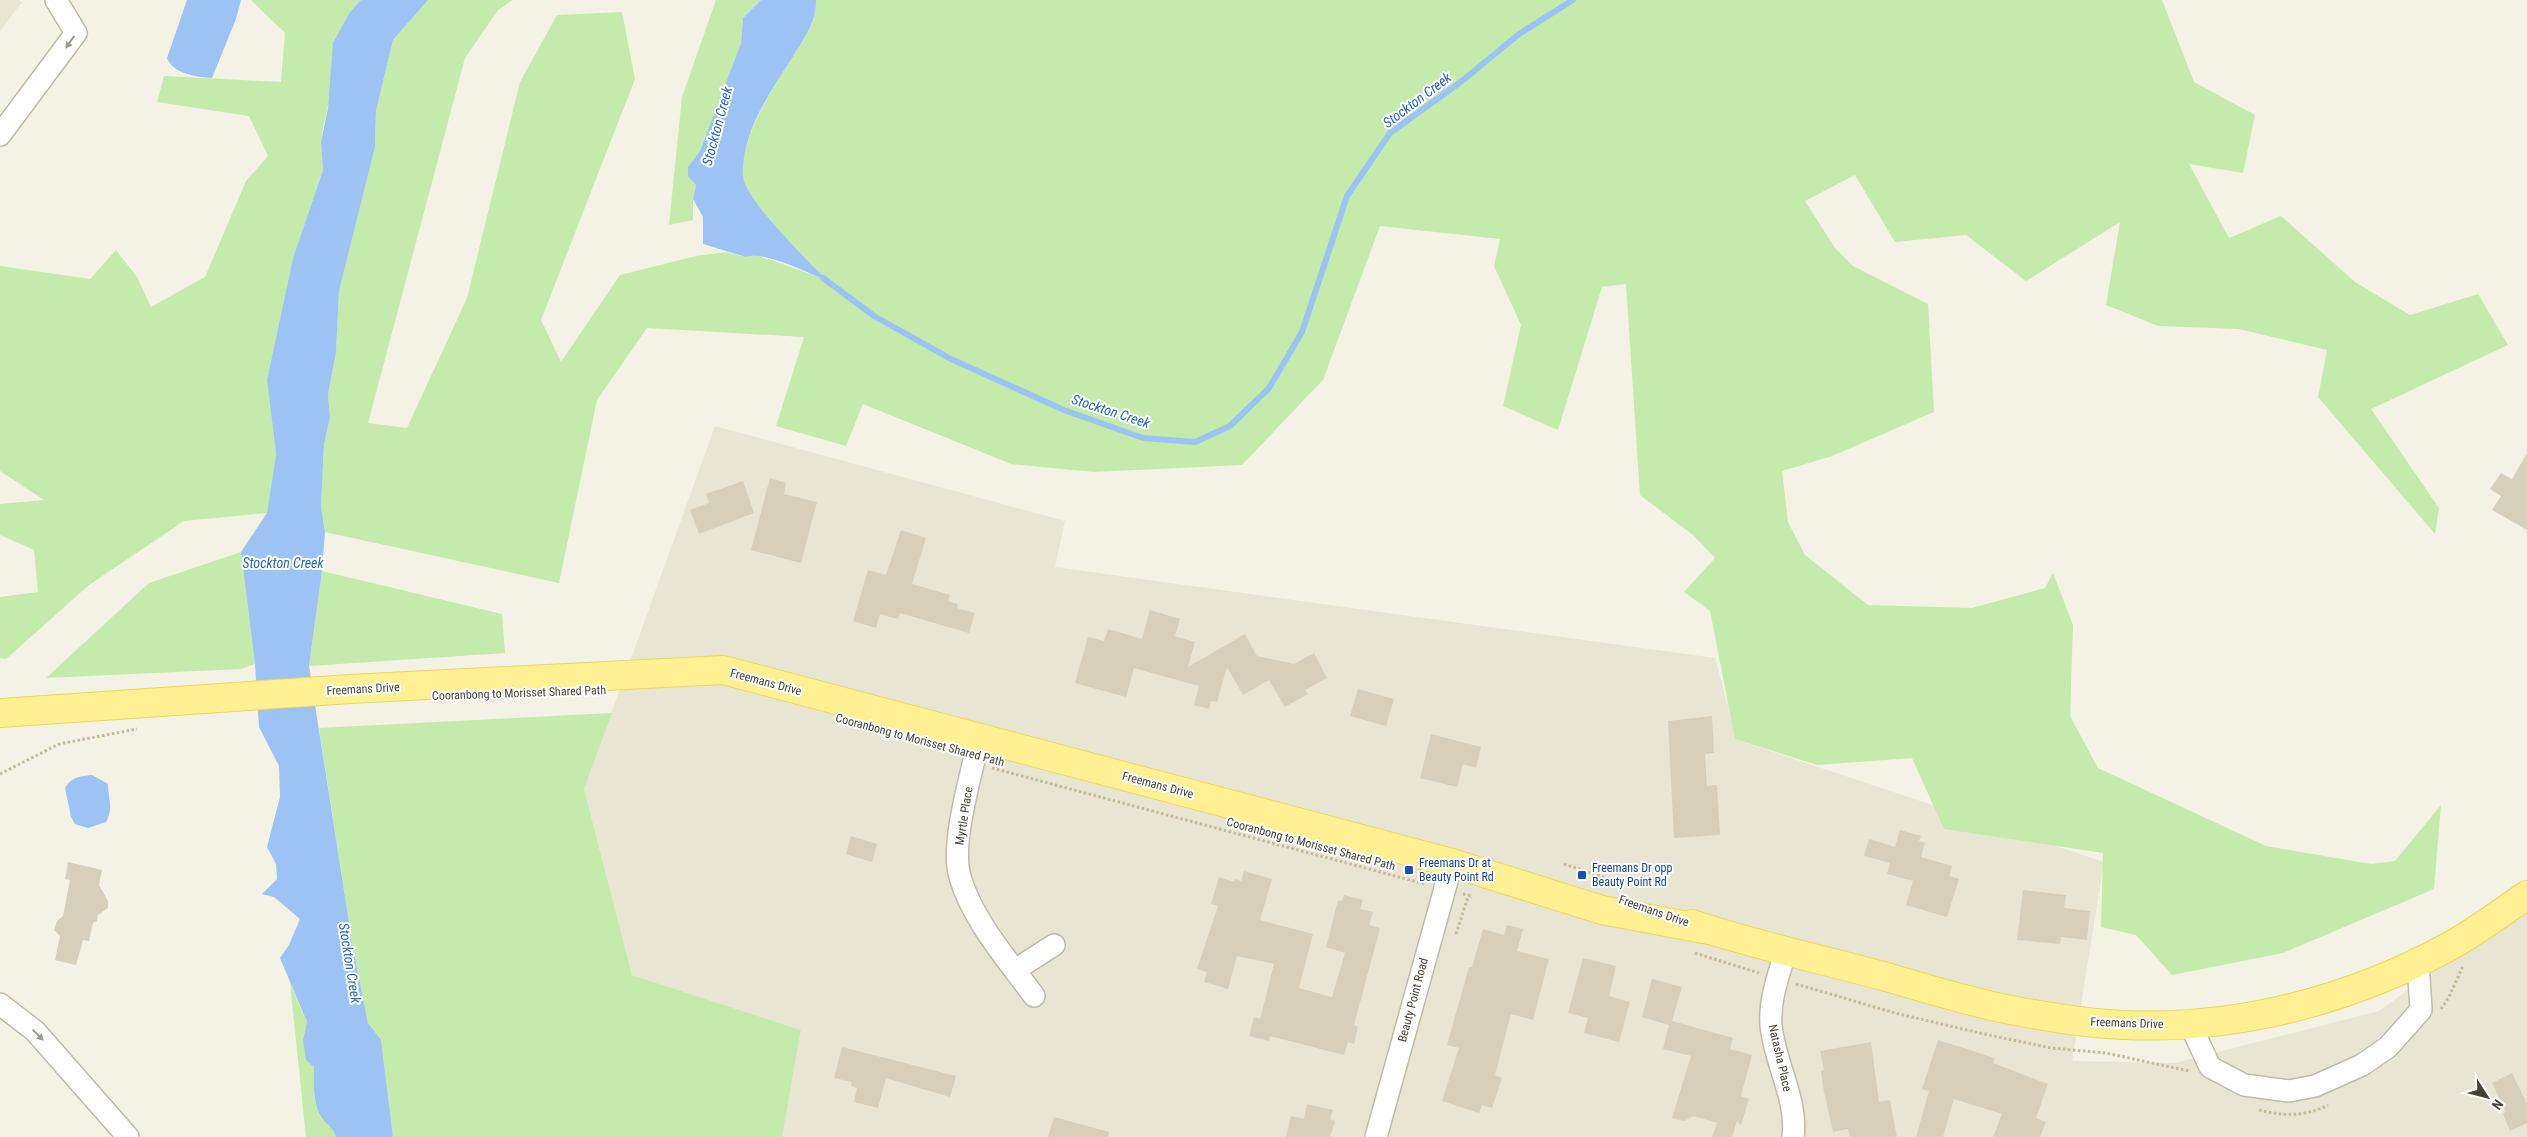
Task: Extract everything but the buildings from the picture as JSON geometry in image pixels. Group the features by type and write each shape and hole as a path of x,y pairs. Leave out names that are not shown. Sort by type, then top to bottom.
{"main road":[{"name":"Freemans Drive","path":"0,712 350,689 723,670 977,750 1452,863 1602,910 1709,930 2008,1010 2066,1020 2124,1025 2190,1024 2253,1016 2314,1002 2357,989 2452,945 2527,895"}],"street":[{"path":"0,135 76,33 56,0"},
{"name":"Myrtle Place","path":"977,750 958,838 960,876 981,924 1034,996"},
{"name":"Beauty Point Road","path":"1376,1137 1452,863"},
{"path":"1015,970 1054,945"},
{"name":"Natasha Place","path":"1786,950 1770,1006 1771,1026 1792,1111 1793,1137"},
{"path":"2190,1024 2210,1067 2244,1085 2289,1091 2315,1086 2362,1065 2388,1047 2421,1010 2418,962"},
{"path":"0,1004 35,1031 128,1137"}],"path":[{"path":"0,774 59,744 146,727"},
{"name":"Cooranbong to Morisset Shared Path","path":"977,750 1472,896"}],"shaded area":[{"path":"0,0 19,0 22,2 0,31"},
{"path":"715,426 1065,521 1055,567 1715,658 1737,740 2104,862 2072,1061 2175,1063 2379,1011 2527,903 2527,1137 782,1137 801,1030 632,975 584,789"}],"green space":[{"path":"251,0 361,0 350,12 324,123 321,142 323,170 293,258 267,380 276,454 267,513 184,521 89,585 6,659 0,658 0,597 38,592 34,550 0,535 0,504 44,500 0,471 0,266 90,279 116,250 137,277 151,307 205,277 246,181 268,156 249,116 157,102 164,76 281,82 285,33"},
{"path":"428,0 513,0 498,10 465,58 368,423 407,428 467,298 520,82 557,15 622,12 635,79 541,320 561,362 620,275 696,256 727,252 746,257 752,254 827,280 766,216 747,188 743,177 746,148 758,115 812,24 816,0 2162,0 2194,82 2255,115 2243,173 2189,164 2229,238 2281,216 2355,282 2410,315 2478,294 2508,345 2371,409 2439,508 2435,534 2318,397 2327,350 2239,329 2158,326 2106,305 2120,222 2026,281 1966,235 1895,242 1855,175 1805,201 1835,248 1853,266 1928,304 1934,412 1832,456 1782,471 1788,522 1805,555 1868,605 1972,608 2045,588 2053,573 2073,625 2070,716 2098,768 2266,846 2371,864 2395,861 2441,805 2434,889 2283,953 2172,975 2136,935 2101,927 2103,853 1944,829 1912,758 1817,765 1735,739 1710,611 1684,592 1715,558 1693,535 1640,495 1626,284 1602,287 1558,430 1503,406 1521,325 1494,266 1500,239 1380,226 1323,380 1242,465 1094,472 1011,464 863,404 846,446 776,426 804,337 647,328 597,400 559,583 325,532 321,507 324,445 330,417 328,394 336,353 339,291 375,147 376,111 393,40"},
{"path":"716,0 761,0 743,18 741,43 700,151 688,167 696,185 693,199 693,220 669,225 682,97"},
{"path":"241,552 255,664 241,669 46,678 149,583"},
{"path":"322,571 502,614 505,653 309,666"},
{"path":"612,713 584,789 632,975 801,1030 782,1137 393,1137 381,1041 368,1023 353,948 319,728"},
{"path":"290,983 307,1023 303,1040 314,1067 314,1096 321,1117 335,1132 336,1137 306,1137"}],"water":[{"path":"187,0 241,0 236,19 212,78 186,74 174,68 167,58"},
{"name":"Stockton Creek","path":"361,0 428,0 393,40 376,111 375,147 339,291 336,353 328,394 330,417 324,445 321,507 325,532 322,571 309,666 353,948 368,1023 381,1040 393,1137 336,1137 332,1129 322,1118 317,1106 314,1093 314,1067 306,1060 303,1040 307,1022 280,958 289,945 300,919 274,897 262,894 277,879 276,864 267,847 280,797 279,766 259,727 255,664 241,552 267,513 276,454 267,380 293,258 323,170 321,142 328,108 333,43 350,12"},
{"name":"Stockton Creek","path":"761,0 816,0 816,8 809,31 758,114 747,145 743,176 754,200 766,215 793,246 828,281 775,260 754,256 746,257 703,244 703,217 693,199 696,185 688,176 688,167 700,151 741,43 743,18"},
{"path":"92,775 108,784 110,812 106,822 88,828 75,824 71,817 65,788 70,781 76,778"}],"waterway":[{"name":"Stockton Creek","path":"823,278 874,316 951,359 1064,410 1143,438 1195,442 1230,426 1269,388 1302,332 1347,196 1390,133 1462,81 1519,34 1573,0"}],"place":[{"name":"Freemans Dr at Beauty Point Rd","path":"1409,870"},
{"name":"Freemans Dr opp Beauty Point Rd","path":"1582,875"}]}
